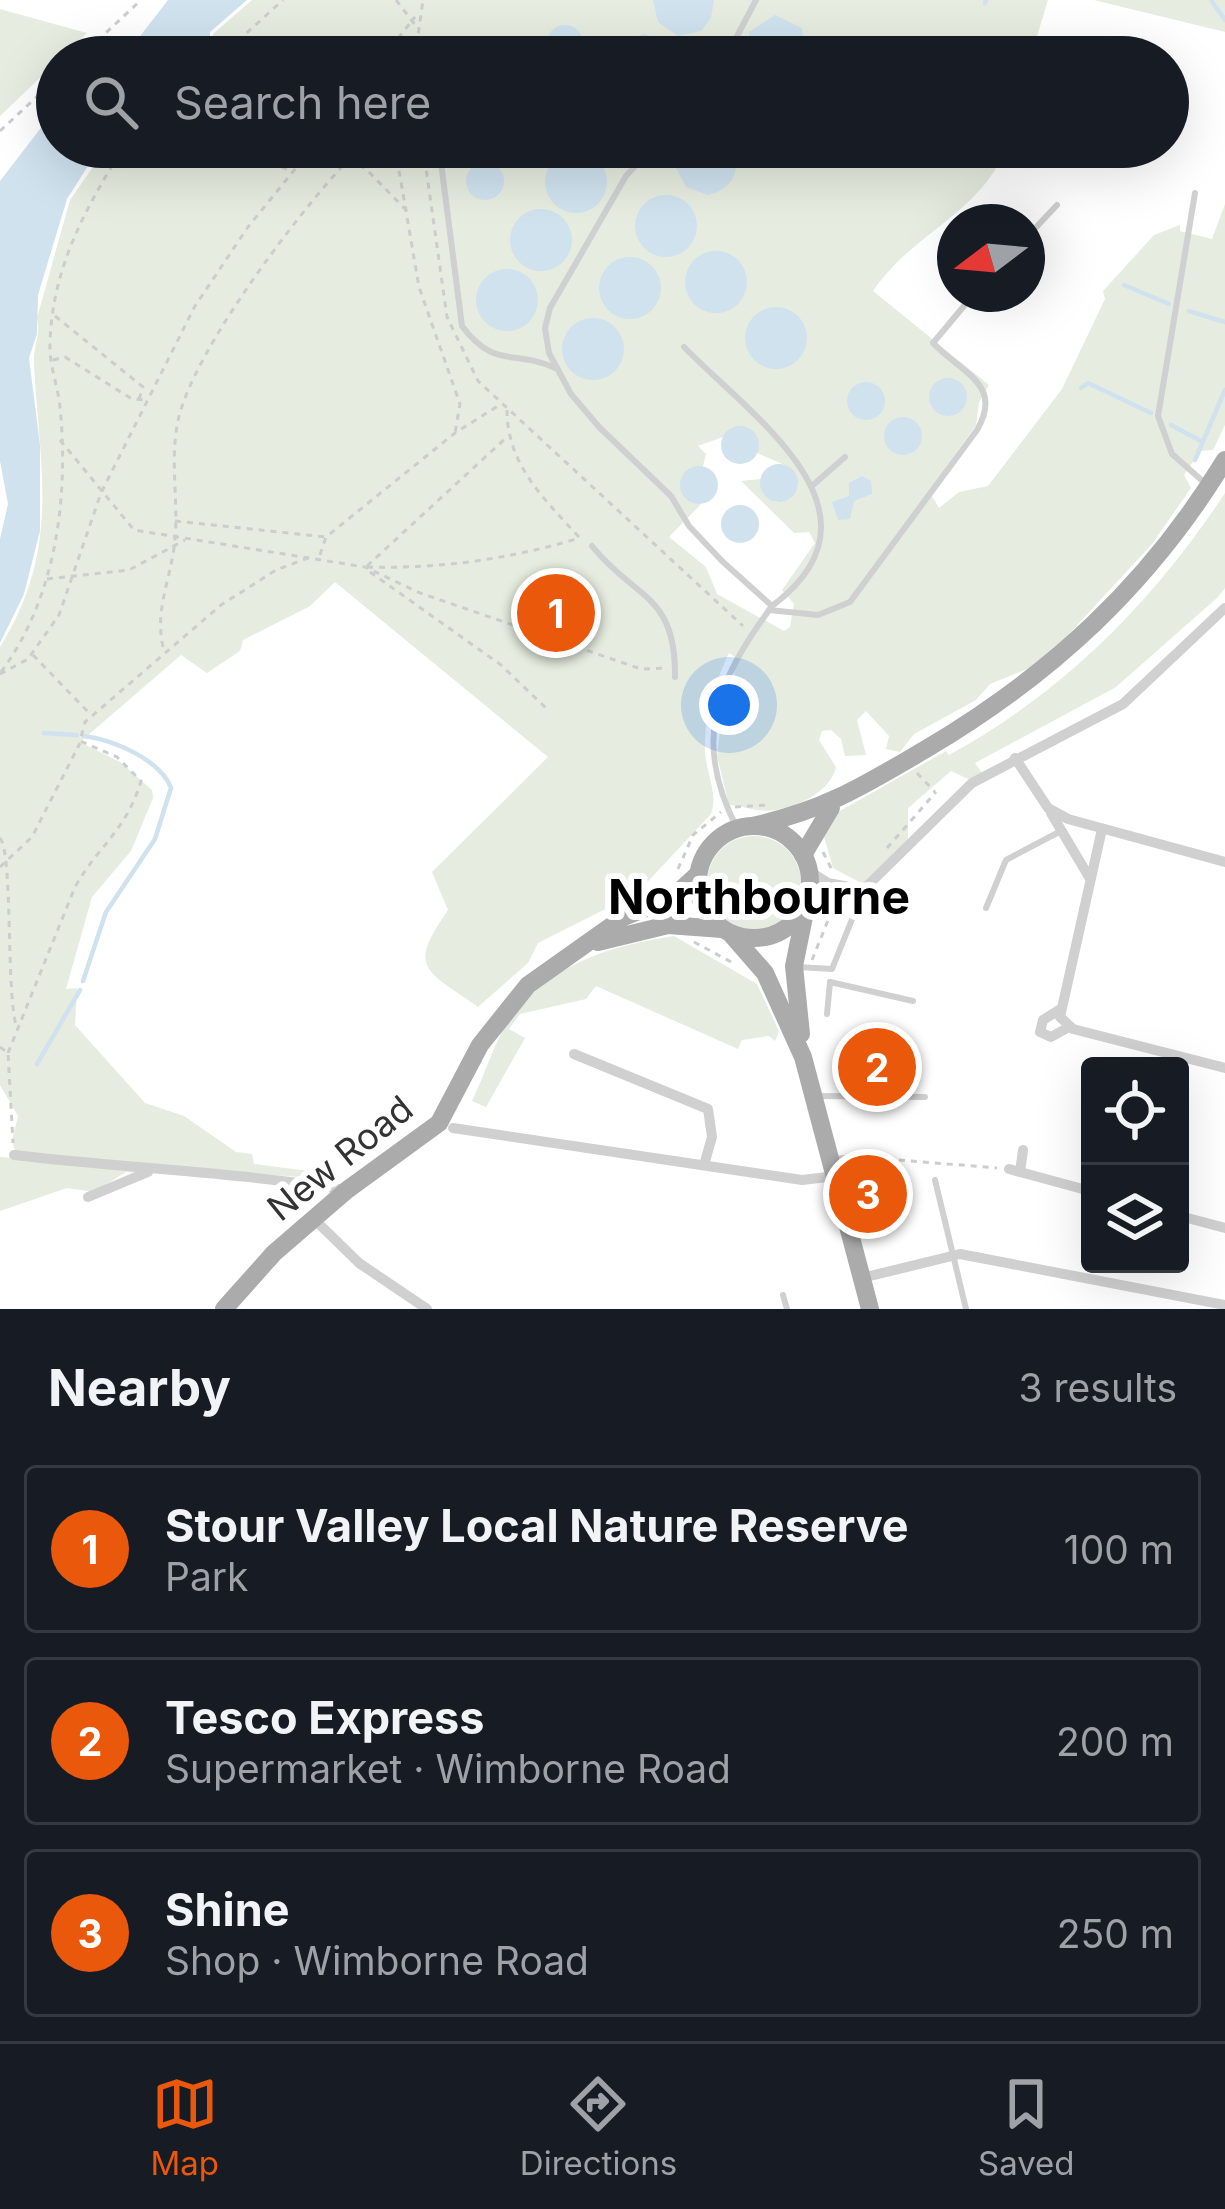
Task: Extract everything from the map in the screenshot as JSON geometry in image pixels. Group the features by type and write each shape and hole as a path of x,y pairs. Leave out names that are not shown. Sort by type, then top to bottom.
{"main road":[{"path":"870,1309 803,1057 765,974 702,905 698,874 710,846 744,827 838,801 992,710 1065,654 1160,555 1225,460"},
{"path":"803,1057 806,863 822,818 838,801"},
{"path":"744,827 782,833 806,863"},
{"name":"New Road","path":"224,1309 274,1253 347,1190 439,1124 499,1016 553,963 625,917 679,893 698,874"},
{"path":"726,931 769,937 791,925 807,901"},
{"name":"New Road","path":"582,947 636,931 684,925 726,931"}],"street":[{"path":"807,901 849,892 972,783 1124,704 1225,608"},
{"path":"1015,758 1089,877"},
{"path":"1048,808 1102,829 1225,862"},
{"path":"1070,1027 1052,1037 1040,1032 1043,1020 1059,1010 1102,829"},
{"path":"806,863 849,892"},
{"path":"1059,1010 1070,1027 1225,1068"},
{"path":"574,1054 708,1109 712,1137 704,1165"},
{"name":"New Road","path":"453,1128 802,1180 862,1159"},
{"path":"1022,1150 1014,1170 1081,1189"},
{"path":"7,1155 151,1171 196,1168 347,1190"},
{"path":"88,1198 151,1171"},
{"path":"1189,1218 1225,1228"},
{"path":"315,1220 359,1263 427,1309"},
{"path":"862,1278 954,1255 1009,1259 1225,1305"}],"lane":[{"path":"737,36 756,0"},
{"path":"442,168 462,326 489,353 558,370"},
{"path":"633,168 550,308 547,342 571,394 770,608 818,615 850,602 977,430 988,412 985,391 933,343 959,312"},
{"path":"1195,194 1158,416 1172,454 1209,486"},
{"path":"1045,217 1057,205"},
{"path":"529,362 547,342"},
{"path":"684,347 793,454 813,485 820,543 799,582 770,608 734,656 721,686 713,750 727,809 744,827"},
{"path":"813,485 845,457"},
{"path":"592,546 614,574 643,589 671,628 675,677"},
{"path":"986,908 1006,860 1061,830"},
{"path":"827,1014 832,969 856,907 849,892"},
{"path":"802,967 832,969"},
{"path":"830,982 913,1000"},
{"path":"813,1096 925,1097"},
{"path":"1022,1150 1024,1135"},
{"path":"935,1180 965,1309"},
{"path":"783,1295 787,1309"}],"path":[{"path":"102,36 141,0"},
{"path":"243,36 283,0"},
{"path":"396,0 414,23 414,36"},
{"path":"402,36 414,23 423,0"},
{"path":"0,131 36,98"},
{"path":"0,674 22,644 59,539 60,440 51,361 64,254 112,168"},
{"path":"283,168 292,173"},
{"path":"0,674 31,653 58,615 101,493 195,306 296,168"},
{"path":"164,650 163,578 174,541 172,456 192,377 247,291 342,168"},
{"path":"365,168 408,212"},
{"path":"399,168 425,308 460,404 455,433"},
{"path":"426,168 450,327 478,381 744,627"},
{"path":"53,315 143,387 139,400"},
{"path":"51,361 64,358 139,400 149,400"},
{"path":"0,867 32,837 91,715 164,650 276,570 317,557 326,537 455,433 504,406"},
{"path":"60,440 134,530 174,541 196,538 365,567 428,568 513,556 580,538 516,463 504,406"},
{"path":"365,567 507,437"},
{"path":"173,521 326,537"},
{"path":"45,580 129,570 174,541"},
{"path":"365,567 420,592 640,669 675,666"},
{"path":"365,567 428,618 501,665 548,710"},
{"path":"31,653 91,715"},
{"path":"7,1155 8,1053 16,1026 53,951 75,887 88,865 123,828 141,781 117,758 80,741"},
{"path":"880,855 936,793 913,768"},
{"path":"679,893 674,881 693,835 727,809 780,804"},
{"path":"0,838 8,857 8,953 16,1026"},
{"path":"802,967 849,892 842,877 827,866 824,841"},
{"path":"684,925 684,937 758,979 765,974"},
{"path":"0,1047 8,1053"},
{"path":"862,1159 1014,1170"}],"shaded area":[{"path":"252,0 1048,0 1037,36 213,34"},
{"path":"1094,0 1225,0 1225,32"},
{"path":"0,9 87,33 36,36 36,82 0,116"},
{"path":"92,168 996,168 966,204 937,204 937,228 873,291 989,385 979,402 976,425 929,491 939,508 959,492 988,486 1062,389 1105,299 1103,291 1154,235 1180,225 1180,231 1212,239 1225,204 1225,425 1213,450 1200,451 1184,475 1191,488 1152,544 1069,634 1030,668 990,684 976,700 914,734 900,752 886,749 889,736 866,711 857,720 866,755 845,756 841,739 831,730 822,731 819,740 836,767 832,777 805,801 769,811 729,805 717,756 723,705 738,699 745,688 734,682 735,657 729,653 707,722 711,814 637,893 538,943 528,963 478,1007 428,966 428,945 448,910 432,872 548,757 335,582 310,606 243,640 240,651 207,673 181,655 80,742 120,762 152,790 153,798 131,851 92,897 66,989 77,988 75,1025 145,1103 184,1116 236,1152 252,1154 254,1164 325,1173 339,1180 158,1166 152,1174 126,1172 94,1192 67,1188 0,1211 0,1157 17,1158 12,1140 18,1116 0,1085 0,647 32,577 39,543 42,475 34,364 37,318 70,200","holes":["723,437 757,439 757,453 787,466 798,486 790,499 776,502 763,494 761,479 741,481 794,533 809,532 815,543 782,590 794,604 790,627 784,631 717,594 706,567 669,537 701,504 683,476 703,466 706,454 698,446"]},
{"path":"1225,493 1225,588 1218,597 1116,687 975,763 982,773 968,779 951,771 908,808 908,842 863,884 833,868 822,830 838,812 991,730 1068,673 1137,607"},
{"path":"754,836 787,850 801,883 787,916 754,930 721,916 707,883 721,850"},
{"path":"674,936 757,984 779,1031 775,1041 769,1036 742,1040 738,1049 596,986 586,999 520,1014 509,1029 525,1038 486,1107 472,1101 503,1029 551,978 589,958"}],"water":[{"path":"168,0 247,0 210,36 140,36"},
{"path":"653,0 714,0 711,18 701,31 678,36 658,22"},
{"path":"775,15 802,28 803,36 749,36"},
{"path":"565,25 581,36 549,36"},
{"path":"36,134 36,168 87,168 67,199 38,295 37,334 29,358 40,445 40,531 24,594 0,643 0,539 8,504 0,461 0,181"},
{"path":"472,168 498,168 502,188 492,198 478,198 468,188"},
{"path":"549,168 604,170 604,194 588,210 564,210 548,194"},
{"path":"676,168 735,168 729,183 708,195 686,187"},
{"path":"666,195 688,204 697,226 688,248 666,257 644,248 635,226 644,204"},
{"path":"541,209 563,218 572,240 563,262 541,271 519,262 510,240 519,218"},
{"path":"716,251 738,260 747,282 738,304 716,313 694,304 685,282 694,260"},
{"path":"630,257 652,266 661,288 652,310 630,319 608,310 599,288 608,266"},
{"path":"507,269 529,278 538,300 529,322 507,331 485,322 476,300 485,278"},
{"path":"776,307 798,316 807,338 798,360 776,369 754,360 745,338 754,316"},
{"path":"593,318 615,327 624,349 615,371 593,380 571,371 562,349 571,327"},
{"path":"948,378 961,384 967,397 961,410 948,416 935,410 929,397 935,384"},
{"path":"866,382 879,388 885,401 879,414 866,420 853,414 847,401 853,388"},
{"path":"903,417 916,423 922,436 916,449 903,455 890,449 884,436 890,423"},
{"path":"740,426 753,432 759,445 753,458 740,464 727,458 721,445 727,432"},
{"path":"779,464 792,470 798,483 792,496 779,502 766,496 760,483 766,470"},
{"path":"699,466 712,472 718,485 712,498 699,504 686,498 680,485 686,472"},
{"path":"862,476 871,481 872,494 854,501 850,519 838,520 832,502 849,496 849,483"},
{"path":"740,505 753,511 759,524 753,537 740,543 727,537 721,524 727,511"}],"waterway":[{"path":"1211,0 1225,20"},
{"path":"1124,285 1169,304"},
{"path":"1189,311 1225,322"},
{"path":"1081,388 1088,383 1151,413"},
{"path":"1195,460 1225,390"},
{"path":"1171,425 1203,442"},
{"path":"44,733 77,735"},
{"path":"83,981 106,912 155,839 171,788 157,768 134,753 84,736"},
{"path":"37,1064 80,990"}],"place":[{"name":"Stour Valley Local Nature Reserve","path":"556,613"},
{"name":"Tesco Express","path":"877,1067"},
{"name":"Shine","path":"868,1194"}],"district":[{"name":"Northbourne","path":"759,896"}]}
